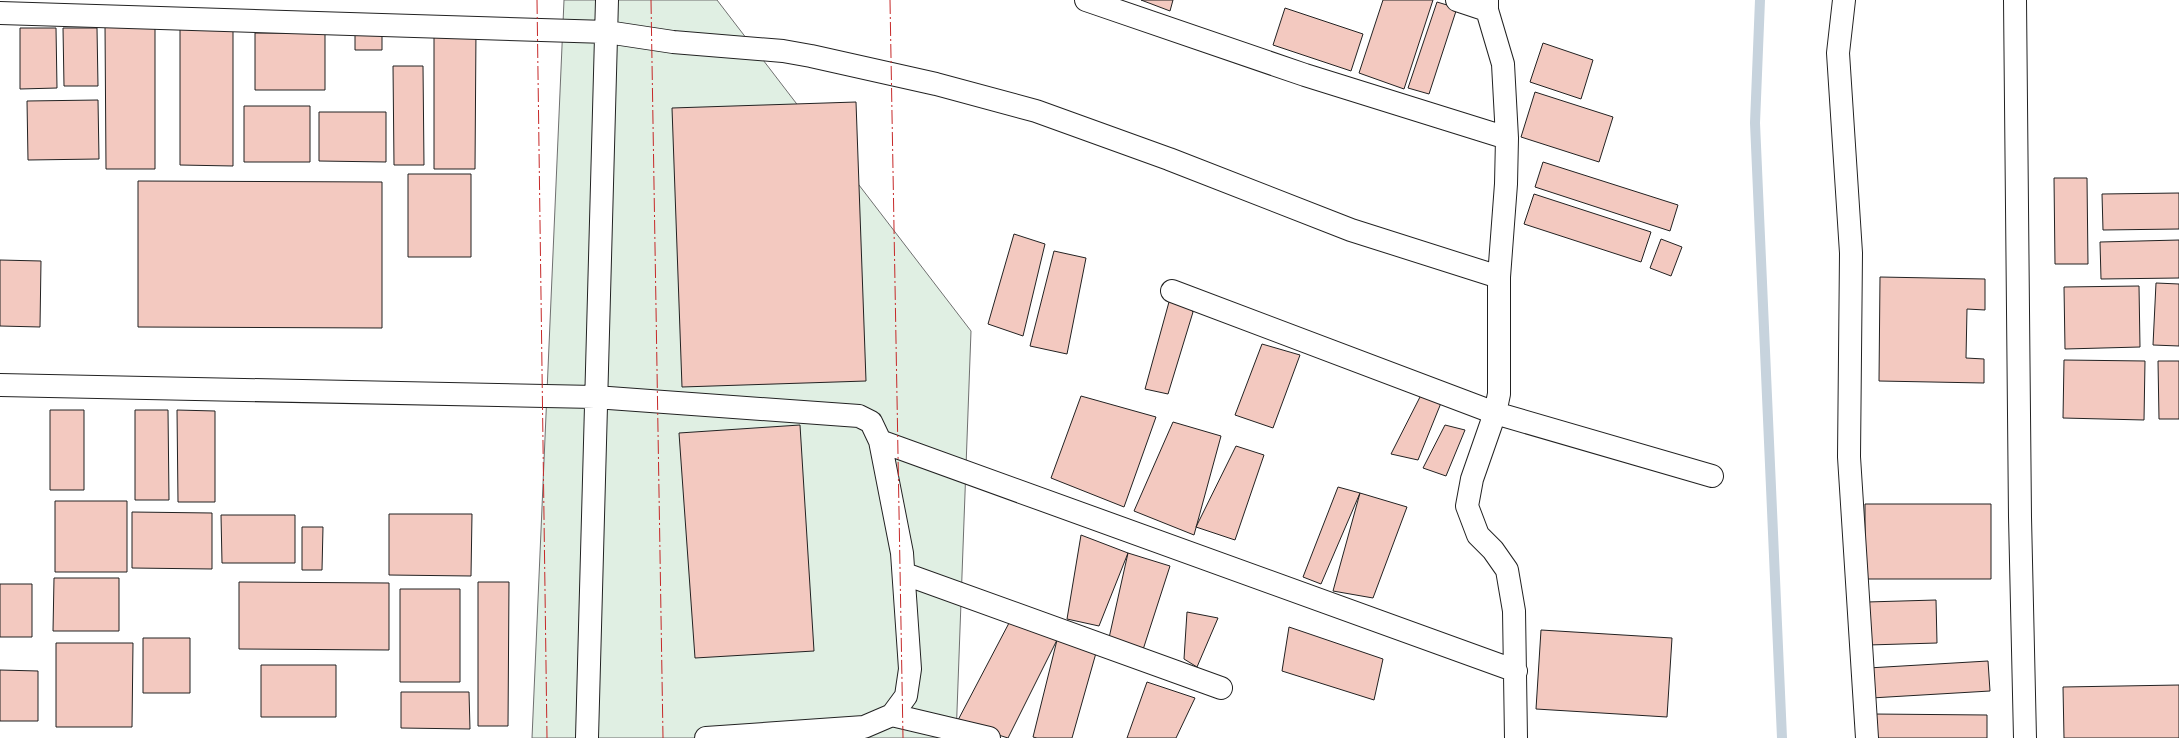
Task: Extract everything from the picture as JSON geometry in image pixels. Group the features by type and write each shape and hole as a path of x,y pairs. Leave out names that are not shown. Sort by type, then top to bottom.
{"street":[{"path":"587,738 595,397 607,0"},
{"path":"1086,0 1305,75 1507,138"},
{"path":"1457,0 1487,5 1503,64 1507,138 1506,184 1499,276 1498,394 1495,412 1472,479 1467,506 1478,535 1493,550 1507,570 1514,611 1516,738"},
{"path":"1844,0 1838,53 1852,253 1849,457 1867,738"},
{"path":"2015,0 2020,517 2025,738"},
{"path":"0,13 607,32 673,42 784,51 936,84 1036,111 1169,159 1351,230 1499,276"},
{"path":"1172,291 1495,412 1712,476"},
{"path":"0,385 595,397 859,416 871,422 880,441 902,553 910,669 906,696 892,715 864,727 846,730 706,738"},
{"path":"880,441 1516,671"},
{"path":"904,574 1221,688"},
{"path":"892,715 989,738"}],"green space":[{"path":"564,0 717,0 971,331 956,738 532,738"}],"building":[{"path":"1141,0 1173,0 1170,11"},
{"path":"1383,0 1433,0 1404,89 1359,73"},
{"path":"1437,2 1457,8 1429,94 1408,88"},
{"path":"1285,8 1363,34 1351,71 1273,45"},
{"path":"105,25 155,25 155,169 106,169"},
{"path":"180,27 233,27 233,166 180,165"},
{"path":"355,27 382,27 382,50 355,50"},
{"path":"20,28 56,28 57,88 20,89"},
{"path":"63,28 97,28 98,86 64,86"},
{"path":"434,29 476,30 475,169 434,169"},
{"path":"255,33 325,33 325,90 255,90"},
{"path":"1543,43 1593,60 1581,99 1530,82"},
{"path":"393,66 423,66 424,165 394,165"},
{"path":"1535,92 1613,117 1599,162 1521,137"},
{"path":"98,100 99,159 28,160 27,101"},
{"path":"856,102 866,381 682,387 672,108"},
{"path":"244,106 310,106 310,162 244,162"},
{"path":"319,112 386,112 386,162 319,161"},
{"path":"1543,162 1678,205 1670,231 1535,187"},
{"path":"408,174 471,174 471,257 408,257"},
{"path":"2054,178 2087,178 2088,264 2055,264"},
{"path":"138,181 382,182 382,328 138,327"},
{"path":"2179,193 2179,229 2103,230 2102,194"},
{"path":"1534,194 1651,232 1641,262 1524,224"},
{"path":"1014,234 1045,244 1023,336 988,324"},
{"path":"1661,239 1682,247 1671,276 1650,268"},
{"path":"2179,240 2179,278 2101,279 2100,242"},
{"path":"1054,251 1086,258 1067,354 1030,346"},
{"path":"0,260 41,261 40,327 0,326"},
{"path":"1880,277 1985,279 1985,310 1967,309 1966,358 1984,359 1984,383 1879,381"},
{"path":"2156,283 2179,284 2179,346 2153,345"},
{"path":"2139,286 2140,347 2065,349 2064,287"},
{"path":"1172,291 1193,312 1168,394 1145,389"},
{"path":"1262,344 1300,355 1273,428 1235,415"},
{"path":"2064,360 2145,361 2144,420 2063,418"},
{"path":"2158,361 2179,361 2179,419 2159,419"},
{"path":"1421,395 1441,403 1418,460 1391,454"},
{"path":"1081,396 1156,417 1124,507 1051,478"},
{"path":"50,410 84,410 84,490 50,490"},
{"path":"135,410 168,410 169,500 135,500"},
{"path":"177,410 215,411 215,502 178,502"},
{"path":"1173,422 1221,436 1194,535 1134,511"},
{"path":"800,425 814,651 695,658 679,433"},
{"path":"1445,425 1465,430 1446,476 1423,468"},
{"path":"1236,446 1264,455 1235,540 1196,527"},
{"path":"1338,487 1360,493 1321,584 1303,577"},
{"path":"1360,493 1407,507 1373,598 1333,591"},
{"path":"55,501 127,501 127,572 55,572"},
{"path":"1865,504 1991,504 1991,579 1865,579"},
{"path":"132,512 212,513 212,569 132,568"},
{"path":"389,514 472,514 471,576 389,575"},
{"path":"221,515 295,515 295,563 222,563"},
{"path":"302,527 323,527 322,570 302,570"},
{"path":"1081,535 1128,553 1099,626 1067,619"},
{"path":"1128,553 1170,566 1140,659 1109,638"},
{"path":"54,578 119,578 119,631 53,631"},
{"path":"239,582 389,583 389,650 239,649"},
{"path":"478,582 509,582 508,726 478,726"},
{"path":"0,584 32,584 32,637 0,637"},
{"path":"400,589 460,589 460,682 400,682"},
{"path":"1936,600 1937,643 1868,645 1867,602"},
{"path":"1187,612 1218,618 1197,667 1184,659"},
{"path":"1009,623 1057,640 1008,738 957,722"},
{"path":"1289,627 1383,659 1374,700 1282,671"},
{"path":"1541,630 1672,638 1667,717 1536,709"},
{"path":"143,638 190,638 190,693 143,693"},
{"path":"1057,640 1096,653 1072,738 1037,738 1033,737"},
{"path":"56,643 133,643 132,727 56,727"},
{"path":"1988,661 1990,691 1871,698 1868,668"},
{"path":"261,665 336,665 336,717 261,717"},
{"path":"0,670 38,671 38,721 0,721"},
{"path":"1147,682 1195,698 1176,738 1127,738"},
{"path":"2179,685 2179,738 2064,738 2063,687"},
{"path":"401,692 469,692 470,729 401,728"},
{"path":"1873,714 1987,715 1987,738 1873,738"}],"waterway":[{"path":"1760,0 1755,123 1782,738"}],"power":[{"path":"537,0 547,738"},
{"path":"651,0 663,738"},
{"path":"890,0 903,738"}]}
